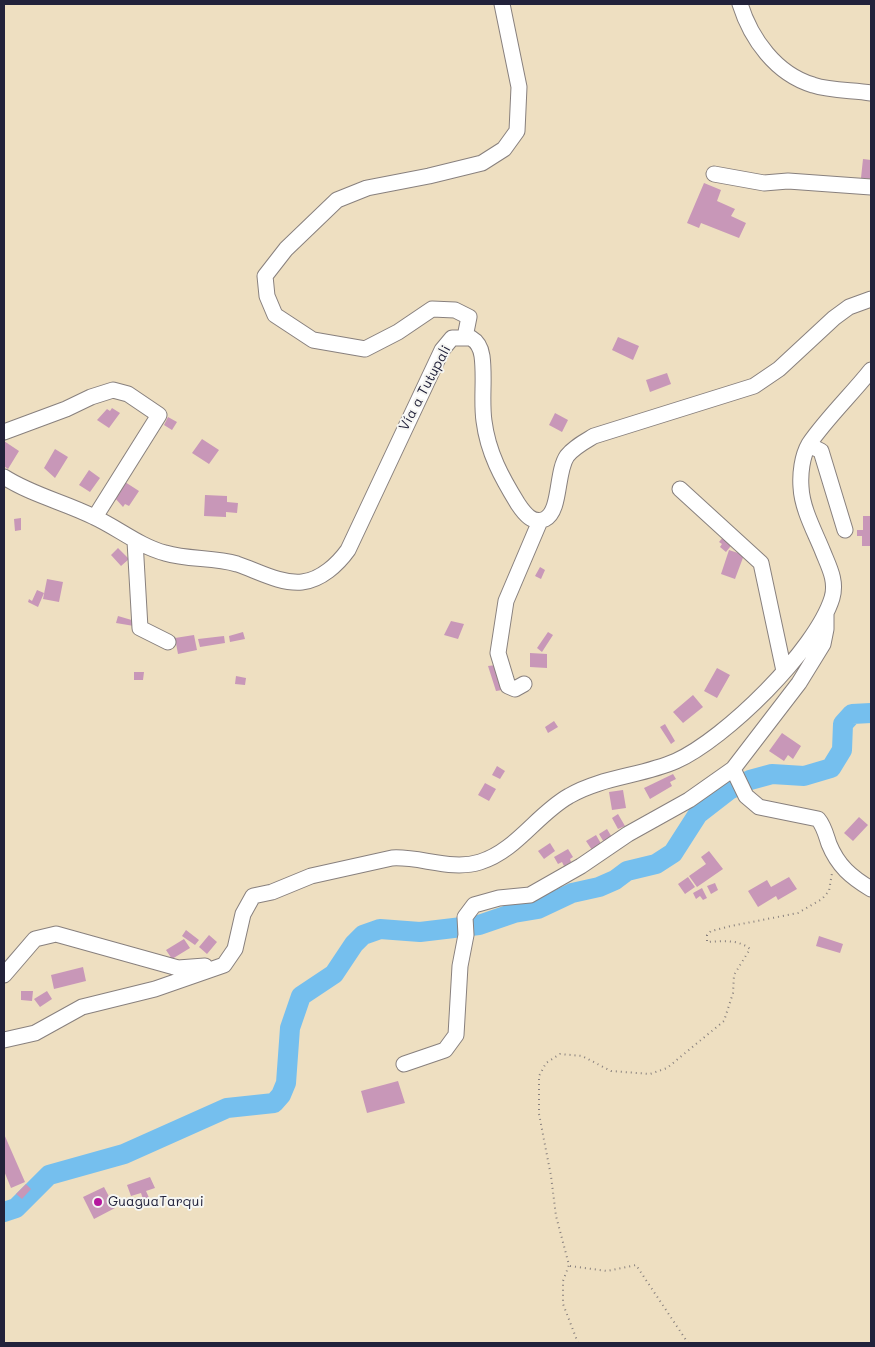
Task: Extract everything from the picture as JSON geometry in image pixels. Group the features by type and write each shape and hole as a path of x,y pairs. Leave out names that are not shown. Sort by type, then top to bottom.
{"street":[{"path":"465,337 469,317 454,310 432,309 398,332 365,349 313,340 275,315 266,296 265,276 286,249 337,200 367,188 482,163 504,149 517,131 519,87 502,4"},
{"path":"740,4 760,44 773,61 789,74 815,86 871,93"},
{"path":"714,174 764,183 788,181 871,187"},
{"path":"524,684 516,688 508,686 498,653 506,601 540,521 549,516 554,509 563,464 578,445 594,436 754,386 779,369 834,318 849,307 871,299"},
{"name":"Vía a Tutupali","path":"4,477 24,489 95,517 135,541 165,553 235,564 288,582 304,582 317,578 340,562 348,550 445,345 452,338 465,337 475,340 482,355 484,420 493,459 523,513 529,518 540,521"},
{"path":"4,1040 35,1033 82,1008 155,990 224,965 235,948 243,914 253,896 272,892 311,876 392,858 404,857 463,864 478,863 502,852 558,803 580,790 643,773 677,760 709,742 784,671 807,643 826,611 833,591 832,573 801,489 803,462 809,445 871,370"},
{"path":"4,432 113,390 128,394 159,415 95,517"},
{"path":"809,445 821,451 845,530"},
{"path":"680,489 761,563 784,671"},
{"path":"135,541 140,628 168,642"},
{"path":"404,1064 445,1050 456,1035 460,966 466,917 474,905 499,898 530,895 581,866 628,834 735,773 799,683 823,644 826,629 826,611"},
{"path":"735,773 746,796 764,809 818,818 823,824 835,860 848,874 871,889"},
{"path":"4,974 35,939 56,934 178,968 224,965"}],"path":[{"path":"578,1343 563,1304 563,1281 570,1265 556,1216 551,1176 538,1114 538,1076 546,1063 560,1054 582,1056 611,1071 650,1074 667,1068 724,1021 733,992 734,975 750,949 744,944 735,942 707,942 707,935 711,931 731,926 798,913 822,899 829,891 835,860"},
{"path":"570,1265 607,1271 636,1265 688,1343"}],"building":[{"path":"863,159 871,160 871,179 861,178"},
{"path":"704,183 721,190 717,201 735,209 731,216 746,223 739,238 701,223 699,228 687,223"},
{"path":"618,337 639,346 633,360 612,350"},
{"path":"667,373 671,384 650,392 646,380"},
{"path":"112,408 120,413 109,428 97,420 107,409 110,411"},
{"path":"555,413 568,420 562,432 549,425"},
{"path":"168,417 177,422 172,430 164,425"},
{"path":"202,439 219,450 209,464 192,453"},
{"path":"4,441 19,451 8,469 4,466"},
{"path":"55,449 68,457 55,478 44,468"},
{"path":"89,470 100,478 90,492 79,485"},
{"path":"125,482 139,491 129,506 125,504 123,507 115,498"},
{"path":"205,495 227,496 227,502 238,503 237,513 226,512 226,517 204,516"},
{"path":"863,516 871,516 871,546 862,546 862,536 857,536 857,530 863,530"},
{"path":"21,518 21,530 15,531 14,519"},
{"path":"725,535 734,542 726,552 720,547 722,544 719,542"},
{"path":"118,548 129,559 121,566 111,555"},
{"path":"729,550 744,555 735,579 721,574"},
{"path":"540,567 545,570 541,579 535,576"},
{"path":"47,579 63,582 59,602 43,599"},
{"path":"37,590 44,593 38,607 28,602 29,599 32,601"},
{"path":"118,616 135,621 134,626 116,623"},
{"path":"451,621 464,624 458,639 444,635"},
{"path":"243,632 245,639 230,642 229,636"},
{"path":"548,632 553,635 542,652 537,648"},
{"path":"194,635 197,650 178,654 175,638"},
{"path":"224,636 225,643 200,647 198,639"},
{"path":"530,653 547,654 547,668 530,667"},
{"path":"496,665 502,690 496,691 488,666"},
{"path":"717,668 730,675 717,698 704,691"},
{"path":"134,672 144,672 143,680 134,680"},
{"path":"236,676 246,678 245,685 235,684"},
{"path":"693,695 703,707 683,723 673,712"},
{"path":"554,721 558,727 548,733 545,727"},
{"path":"665,724 675,741 671,744 660,727"},
{"path":"782,733 801,746 793,759 788,755 784,761 769,751"},
{"path":"497,766 505,771 500,779 492,775"},
{"path":"673,774 676,779 670,782 672,786 650,799 644,788"},
{"path":"485,783 496,789 489,801 478,795"},
{"path":"623,790 626,808 612,810 609,792"},
{"path":"618,814 625,826 618,829 612,818"},
{"path":"859,817 868,825 853,841 844,833"},
{"path":"607,829 613,839 605,844 599,834"},
{"path":"596,835 603,847 594,853 586,841"},
{"path":"550,843 555,851 544,859 538,851"},
{"path":"568,849 573,857 570,859 571,862 564,866 562,862 558,864 554,857"},
{"path":"709,851 723,869 697,887 689,876 706,864 701,857"},
{"path":"688,877 695,887 685,894 678,884"},
{"path":"789,877 797,889 778,900 776,896 758,907 748,891 767,880 771,887"},
{"path":"715,883 718,890 711,894 707,886"},
{"path":"702,888 707,898 703,900 700,896 696,899 693,893"},
{"path":"186,930 199,940 195,945 182,936"},
{"path":"209,935 217,942 207,954 199,947"},
{"path":"819,936 843,944 840,953 816,946"},
{"path":"184,939 190,948 172,959 166,950"},
{"path":"83,967 86,981 54,989 51,975"},
{"path":"21,991 33,991 32,1001 21,1000"},
{"path":"47,991 52,999 40,1007 34,999"},
{"path":"398,1081 405,1103 367,1113 361,1091"},
{"path":"4,1134 25,1182 11,1188 4,1171"},
{"path":"150,1177 155,1188 146,1191 150,1200 144,1202 141,1193 131,1196 127,1185"},
{"path":"26,1184 31,1189 22,1199 16,1194"},
{"name":"GuaguaTarqui","path":"104,1187 115,1208 94,1219 83,1197"}],"waterway":[{"path":"4,1212 16,1208 49,1175 124,1154 227,1108 274,1103 281,1095 286,1083 290,1028 301,996 334,974 354,944 363,935 380,929 420,932 479,925 514,913 538,909 572,893 599,887 615,880 627,871 656,864 673,853 698,814 729,790 750,780 772,774 804,776 831,768 842,750 843,724 852,714 871,713"}],"place":[{"name":"GuaguaTarqui","path":"98,1202"}]}
